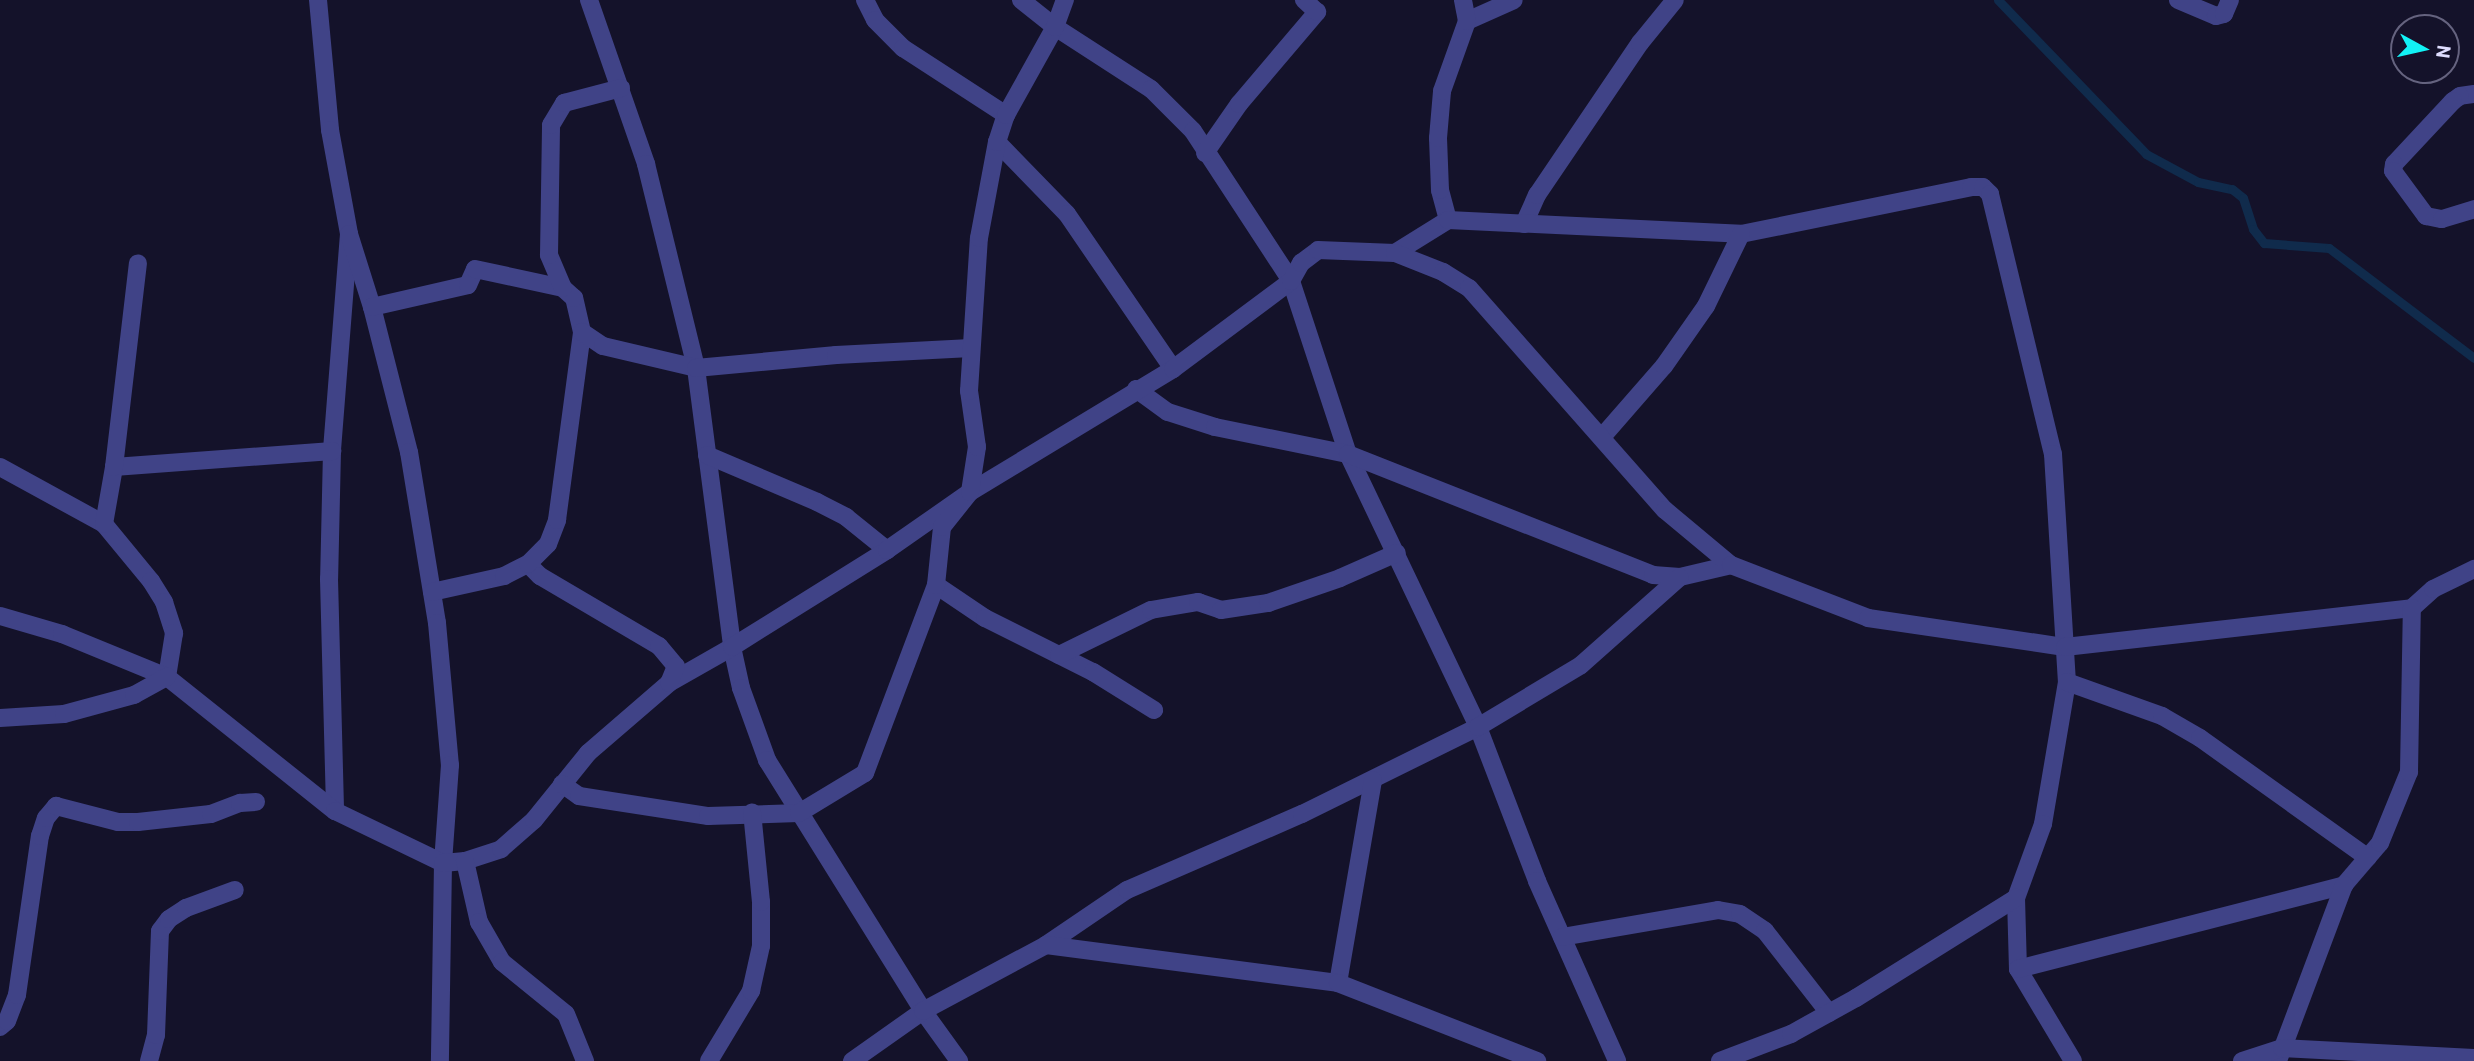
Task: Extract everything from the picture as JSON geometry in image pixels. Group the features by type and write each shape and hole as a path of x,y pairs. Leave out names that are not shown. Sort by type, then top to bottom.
{"street":[{"path":"318,0 330,130 349,234 372,307 409,452 432,592 450,765 443,863 440,1061"},
{"path":"865,0 875,20 903,48 1006,115"},
{"path":"1021,0 1055,27 1151,89 1193,131 1291,281 1348,454 1397,552 1478,727 1562,937 1617,1061"},
{"path":"562,785 579,796 708,816 752,812 799,813 865,773 936,585 943,527 970,492 977,447 970,391 979,238 997,142 1006,115 1055,27 1065,0"},
{"path":"1205,153 1239,104 1317,12 1304,0"},
{"path":"1448,220 1440,190 1438,138 1442,91 1466,21 1463,0"},
{"path":"1466,21 1514,0"},
{"path":"1524,223 1537,195 1640,43 1675,0"},
{"path":"2178,0 2216,16 2224,13 2230,0"},
{"path":"595,1 646,164 696,368 732,648 741,688 766,760 923,1011 959,1061"},
{"path":"432,592 504,576 528,564 548,544 557,520 582,332 574,298 563,288 549,255 551,125 564,103 621,88"},
{"path":"2474,94 2460,96 2453,101 2394,164 2393,171 2426,216 2442,219 2474,209"},
{"path":"997,142 1067,214 1173,369"},
{"path":"1395,253 1448,220 1741,234 1971,187 1983,187 1990,194 2053,454 2067,682 2043,824 2016,898 2018,969 2073,1061"},
{"path":"335,811 329,579 332,451 349,234"},
{"path":"1602,437 1664,366 1706,306 1741,234"},
{"path":"0,616 62,634 167,677 335,811 443,863 465,861 501,849 534,820 588,753 669,682 732,648 887,550 970,492 1173,369 1291,281 1301,263 1318,250 1395,253 1443,272 1469,288 1665,510 1731,565 1868,618 2065,647 2412,608 2433,589 2474,569"},
{"path":"104,524 114,467 138,263"},
{"path":"372,307 468,285 475,269 563,288"},
{"path":"582,332 603,346 696,368 836,355 971,348"},
{"path":"1136,389 1168,412 1215,427 1348,454 1653,575 1680,577 1731,565"},
{"path":"114,467 332,451"},
{"path":"708,455 846,517 887,550"},
{"path":"0,467 104,524 164,602 174,633 167,677"},
{"path":"1059,655 1151,610 1198,602 1222,610 1268,603 1340,578 1397,552"},
{"path":"528,564 540,576 659,646 676,666 669,682"},
{"path":"852,1061 923,1011 1046,945 1127,890 1373,780 1478,727 1581,665 1680,577"},
{"path":"936,585 985,618 1059,655 1154,710"},
{"path":"2280,1054 2344,885 2380,843 2409,772 2412,608"},
{"path":"0,718 64,713 134,695 167,677"},
{"path":"2067,682 2162,716 2200,738 2368,858"},
{"path":"1338,983 1373,780"},
{"path":"0,1027 7,1021 17,995 40,836 46,818 56,806 118,822 138,822 211,814 240,803 256,802"},
{"path":"709,1061 751,991 761,946 761,902 752,812"},
{"path":"465,861 479,922 502,962 566,1014 585,1061"},
{"path":"2018,969 2344,885"},
{"path":"149,1061 156,1035 160,931 169,919 186,908 234,890"},
{"path":"1720,1061 1791,1034 1970,929 2016,898"},
{"path":"1562,937 1718,910 1741,914 1765,931 1829,1013"},
{"path":"1046,945 1338,983 1537,1061"},
{"path":"2242,1061 2280,1054 2474,1058"}],"waterway":[{"path":"1998,0 2146,154 2198,182 2232,189 2243,198 2253,229 2264,243 2329,248 2474,358"}]}
